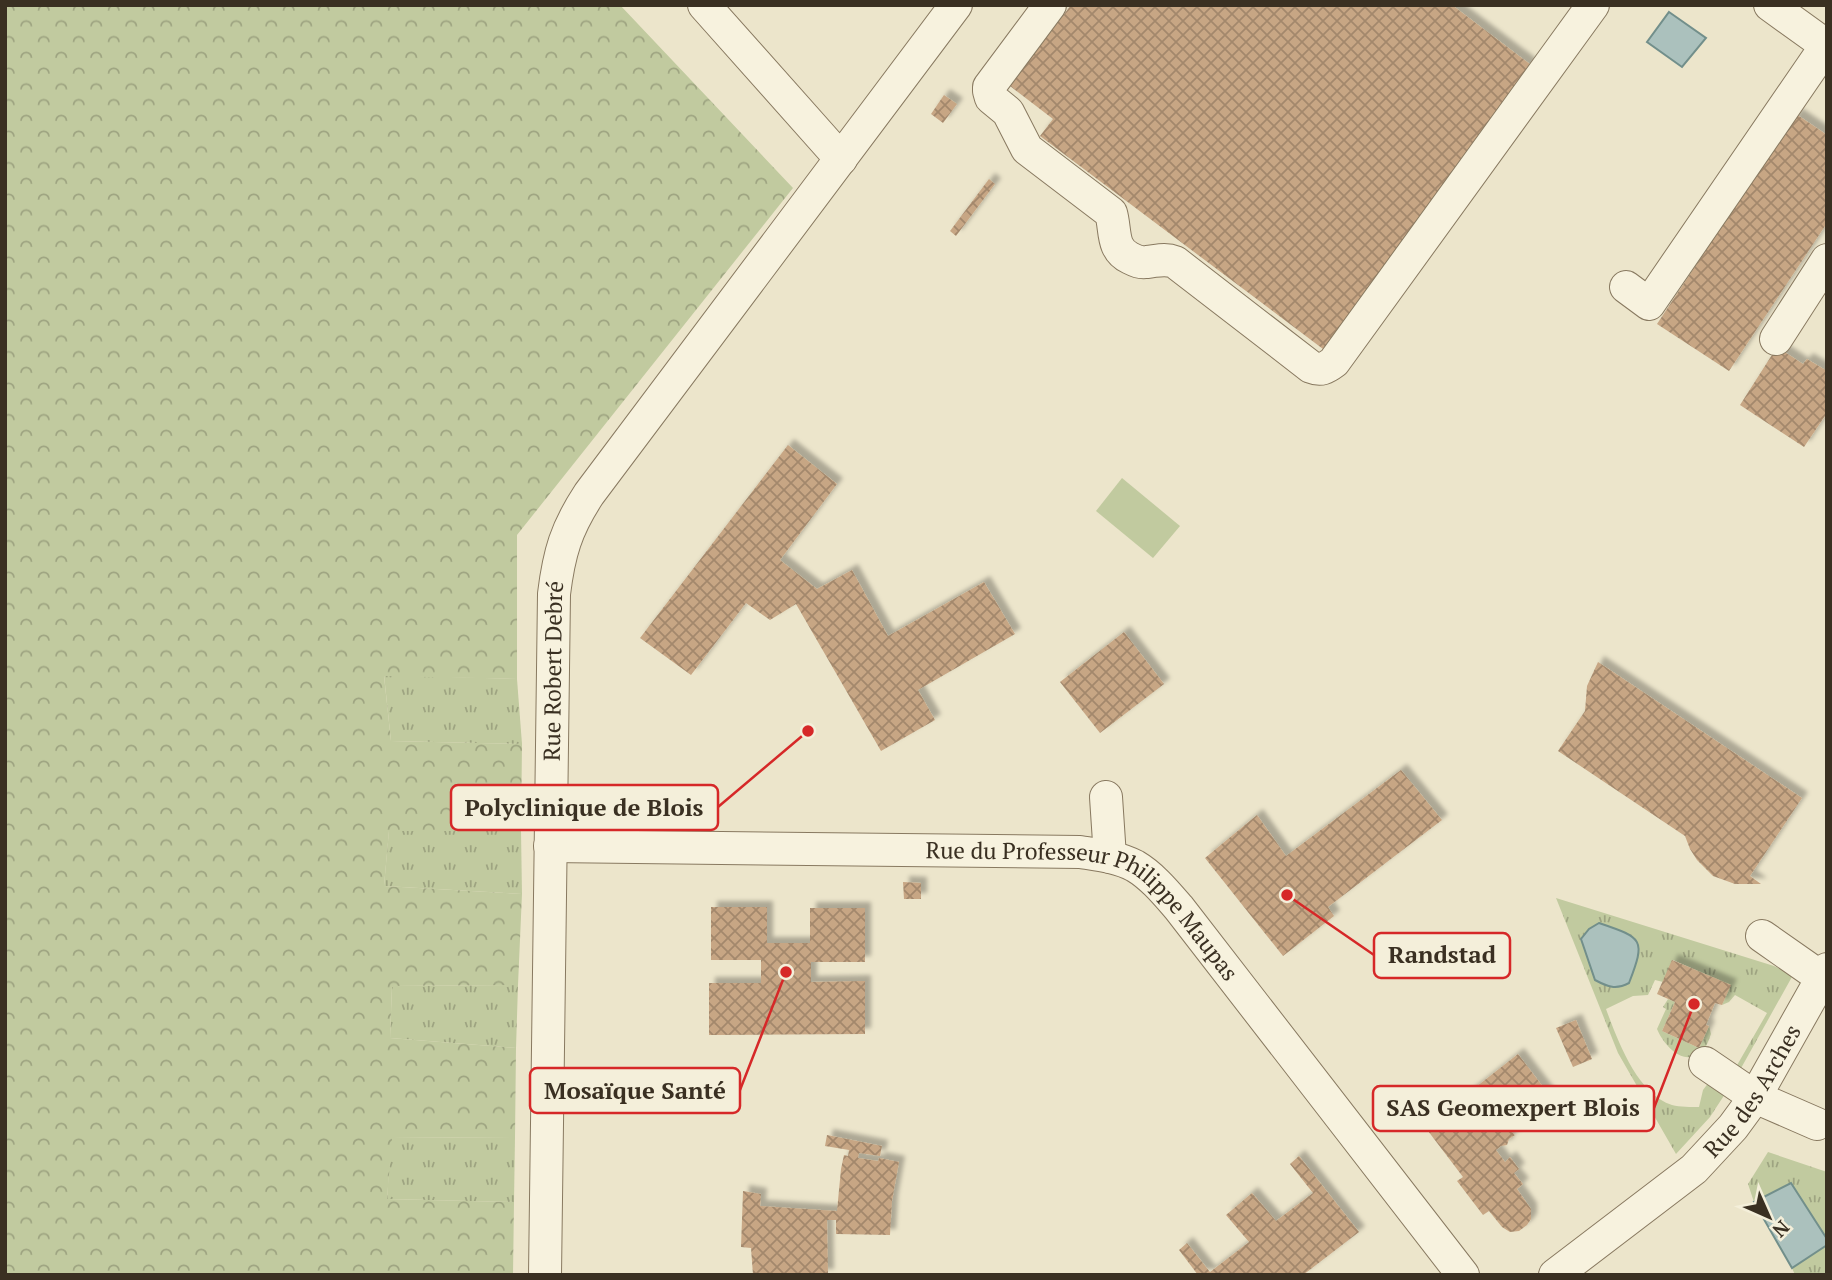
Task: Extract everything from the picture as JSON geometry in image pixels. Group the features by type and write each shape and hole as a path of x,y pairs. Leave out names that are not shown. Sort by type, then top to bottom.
{"street":[{"path":"704,5 841,159"},
{"name":"Rue Robert Debré","path":"545,1275 554,594 561,554 574,517 589,494 956,5"},
{"path":"1050,5 989,87 991,99 1008,111 1027,149 1111,212 1114,238 1121,253 1141,263 1162,260 1175,262 1311,367 1318,369 1326,368 1334,362 1593,5"},
{"path":"1626,287 1649,304 1827,46 1770,5"},
{"path":"1776,339 1827,260"},
{"path":"1106,797 1110,857"},
{"name":"Rue du Professeur Philippe Maupas","path":"550,846 1080,852 1110,857 1135,866 1180,908 1463,1275"},
{"path":"1762,936 1824,973"},
{"name":"Rue des Arches","path":"1555,1275 1658,1197 1714,1149 1755,1097 1824,973"},
{"path":"1705,1063 1755,1097 1817,1124"}],"green space":[{"path":"5,5 620,5 793,188 517,535 517,679 384,676 391,741 522,744 521,831 389,831 384,886 522,894 518,985 392,986 390,1038 516,1048 515,1137 392,1138 387,1199 514,1202 513,1275 5,1275"},
{"path":"1122,478 1180,526 1153,558 1096,511"},
{"path":"384,675 517,679 522,744 391,741"},
{"path":"389,830 521,831 522,894 384,886"},
{"path":"1556,898 1774,966 1793,975 1740,1070 1736,1067 1767,1013 1735,995 1722,1005 1730,985 1673,960 1663,982 1655,980 1648,995 1633,996 1606,1009 1630,1065 1649,1090 1660,1099 1675,1106 1699,1107 1703,1090 1709,1082 1725,1094 1710,1117 1676,1154 1618,1053"},
{"path":"518,985 516,1048 390,1038 392,986"},
{"path":"1668,999 1675,1002 1662,1031 1699,1048 1709,1026 1711,1034 1708,1042 1697,1055 1690,1057 1676,1053 1660,1036 1657,1029"},
{"path":"515,1137 514,1202 387,1199 391,1138"},
{"path":"1768,1152 1827,1172 1827,1239 1792,1184 1754,1202 1748,1184"},
{"path":"1827,1245 1827,1275 1795,1275 1792,1268"}],"water":[{"path":"1669,12 1706,38 1682,67 1647,42"},
{"path":"1599,923 1625,933 1637,942 1638,957 1629,983 1612,987 1595,980 1581,939 1589,929"},
{"path":"1791,1183 1827,1239 1827,1245 1792,1268 1754,1202"}],"building":[{"path":"1071,5 1452,5 1539,71 1327,352 1040,136 1053,119 1010,86"},
{"path":"944,95 957,104 943,123 931,114"},
{"path":"1796,114 1827,135 1827,223 1729,371 1657,324"},
{"path":"989,179 995,184 956,236 950,231"},
{"path":"1777,347 1803,364 1807,359 1827,371 1827,413 1804,447 1740,405"},
{"path":"788,445 837,484 780,560 817,589 852,570 888,636 984,582 1015,634 918,690 935,720 881,751 796,604 770,620 746,603 691,675 640,638"},
{"path":"1124,632 1164,684 1100,733 1060,682"},
{"path":"1598,662 1802,798 1750,876 1761,884 1735,884 1713,876 1697,860 1685,836 1558,751 1585,711 1587,686"},
{"path":"1401,770 1442,820 1328,907 1334,916 1283,956 1205,858 1257,815 1286,856"},
{"path":"903,882 921,883 921,899 904,899"},
{"path":"711,907 767,907 767,943 810,943 810,908 865,908 865,962 811,962 811,982 865,981 865,1034 709,1035 709,983 761,983 761,960 711,960"},
{"path":"1672,960 1731,985 1722,1005 1715,1003 1699,1048 1662,1031 1675,1002 1657,994"},
{"path":"1576,1020 1592,1059 1573,1067 1556,1028"},
{"path":"1518,1054 1553,1100 1512,1132 1515,1135 1509,1139 1507,1145 1496,1150 1505,1162 1510,1157 1519,1169 1514,1173 1523,1184 1517,1189 1531,1209 1531,1219 1527,1225 1519,1231 1510,1232 1502,1227 1489,1211 1483,1215 1457,1181 1463,1177 1425,1127"},
{"path":"827,1135 882,1146 880,1156 859,1153 858,1158 899,1162 892,1201 890,1235 836,1234 836,1220 827,1220 828,1275 753,1275 751,1248 741,1247 743,1191 761,1194 760,1206 837,1211 841,1169 844,1155 848,1156 849,1150 825,1146"},
{"path":"1299,1156 1359,1232 1303,1275 1198,1275 1179,1250 1187,1243 1210,1272 1249,1242 1226,1215 1252,1193 1276,1221 1313,1193 1290,1164"}],"place":[{"name":"Polyclinique de Blois","path":"808,731"},
{"name":"Randstad","path":"1287,895"},
{"name":"Mosaïque Santé","path":"786,972"},
{"name":"SAS Geomexpert Blois","path":"1694,1004"}]}
